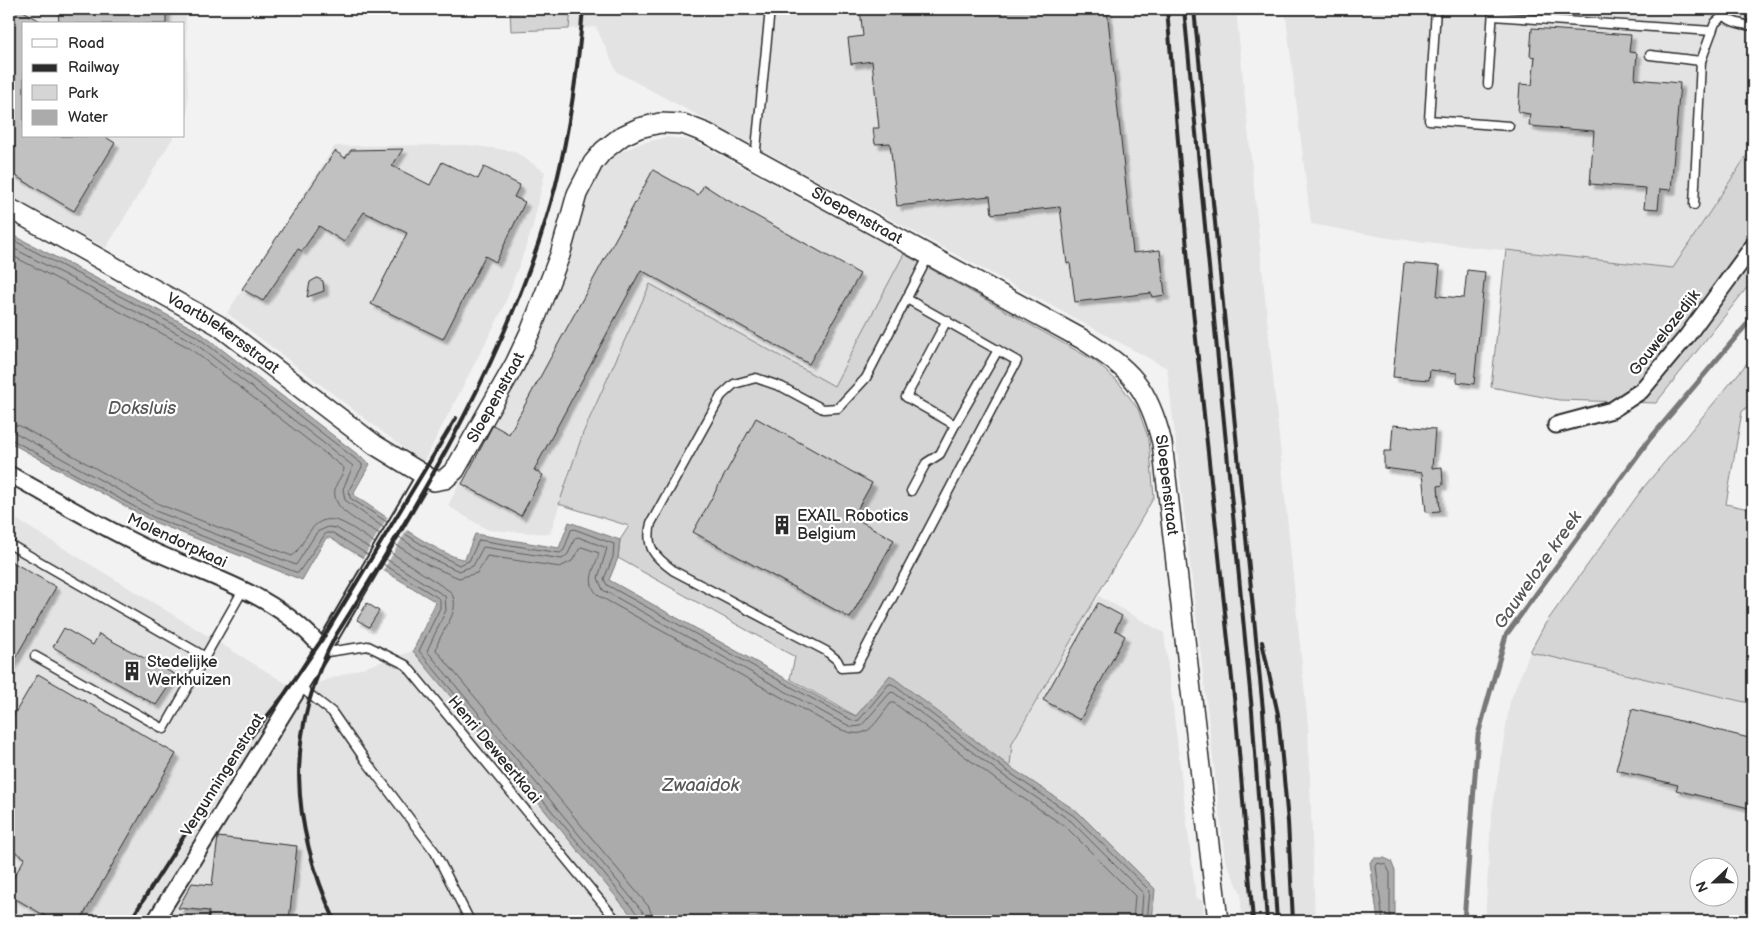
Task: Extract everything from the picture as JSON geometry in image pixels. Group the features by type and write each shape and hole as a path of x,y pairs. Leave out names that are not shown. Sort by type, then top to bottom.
{"street":[{"name":"Sloepenstraat","path":"425,476 434,481 451,475 515,364 545,298 584,177 603,151 639,128 660,123 683,124 706,133 1082,339 1111,357 1129,372 1145,392 1153,411 1162,443 1218,921"},
{"name":"Vaartblekersstraat","path":"9,208 218,325 375,445 425,476"},
{"name":"Gouwelozedijk","path":"1556,425 1612,410 1641,391 1687,336 1753,246"},
{"name":"Molendorpkaai","path":"9,474 137,544 243,590 282,610 309,632 323,649"},
{"path":"323,649 425,476"},
{"name":"Vergunningenstraat","path":"155,921 323,649"}],"lane":[{"path":"755,159 770,9"},
{"path":"1436,9 1429,120 1509,126"},
{"path":"1488,84 1493,12 1712,31"},
{"path":"1694,205 1701,61 1721,12 1738,24 1753,26"},
{"path":"1650,56 1701,61"},
{"path":"907,299 1017,361 856,667 841,668 837,660 826,652 674,571 657,558 647,538 651,523 721,396 734,384 756,378 782,387 823,409 838,408 866,378 907,299 930,255"},
{"path":"947,320 906,397 955,425"},
{"path":"911,491 926,463 940,454 998,350"},
{"path":"9,544 204,656"},
{"path":"35,656 164,729 243,590"},
{"name":"Henri Deweertkaai","path":"323,649 327,652 368,646 406,665 617,921"},
{"path":"299,686 332,712 366,762 435,852 470,921"}],"shaded area":[{"path":"9,9 186,9 188,114 185,119 185,22 22,22 22,138 173,138 106,248 9,196"},
{"path":"571,9 1236,9 1308,725 1315,921 1241,921 1241,893 1225,860 1167,368 617,72 596,27 569,29"},
{"path":"1285,9 1753,9 1753,146 1673,268 1388,238 1311,224"},
{"path":"668,137 694,141 904,254 834,386 651,285 583,433 550,534 488,530 448,506 553,297 586,194 598,171 619,153 641,143"},
{"path":"468,145 514,151 545,172 532,230 503,309 423,463 227,313 335,146"},
{"path":"9,515 297,690 413,651 636,921 9,921"},
{"path":"1099,596 1164,633 1196,898 1203,901 1204,921 1152,921 1155,889 1010,767 1012,743 1086,614"},
{"path":"1530,652 1753,704 1753,921 1485,921 1491,819 1510,701"}],"green space":[{"path":"510,9 571,9 569,29 511,31"},
{"path":"1753,146 1753,280 1656,403 1559,400 1491,387 1506,250 1673,268"},
{"path":"904,254 1095,361 1119,383 1138,409 1149,440 1154,497 1012,743 1010,767 890,676 856,716 790,679 795,657 618,558 620,540 629,526 559,504 583,433 650,284 834,386"},
{"path":"1753,356 1753,400 1742,412 1726,504 1753,510 1753,704 1530,652 1545,624 1643,488"}],"water":[{"name":"Zwaaidok","path":"9,233 198,331 370,464 354,492 355,496 410,533 443,552 465,559 475,534 559,548 569,522 620,540 618,558 609,580 842,710 856,716 890,675 1010,767 1078,812 1155,889 1152,921 636,921 413,651 436,602 330,538 326,538 302,580 154,522 9,442"},
{"path":"1374,858 1384,858 1391,861 1395,871 1395,921 1378,921 1370,862"}],"pier":[{"path":"389,515 409,527 382,572 362,560"}],"building":[{"path":"9,9 20,9 42,22 22,22 22,138 107,138 115,143 74,211 9,172"},
{"path":"58,9 166,9 166,22 59,22"},
{"path":"860,9 1107,9 1133,253 1160,250 1165,295 1152,297 1151,293 1075,302 1070,263 1067,264 1060,207 992,214 990,196 897,206 890,143 875,144 873,128 879,128 872,61 851,64 848,38 863,36"},
{"path":"1532,28 1631,35 1629,52 1637,53 1635,79 1680,83 1671,190 1660,189 1658,209 1644,208 1646,188 1590,184 1594,131 1529,126 1530,114 1518,112 1520,84 1532,85 1535,57 1530,56"},
{"path":"403,149 392,166 430,185 442,162 478,179 484,167 520,185 514,197 525,202 496,262 485,256 443,339 371,304 407,233 364,212 344,242 319,226 302,251 298,249 263,301 242,289 335,151 345,158 351,150"},
{"path":"653,170 698,195 704,185 860,274 809,364 641,270 534,470 543,475 521,516 462,484 493,425 509,434"},
{"path":"1404,263 1440,266 1437,296 1464,298 1467,270 1485,272 1474,384 1457,382 1457,373 1430,370 1429,380 1393,377"},
{"path":"317,278 323,281 324,291 307,297 310,282"},
{"name":"EXAIL Robotics Belgium","path":"756,418 872,483 853,517 894,540 850,618 693,532"},
{"path":"1393,425 1435,429 1432,468 1442,467 1443,485 1438,486 1440,511 1426,512 1422,473 1384,468 1384,451 1391,451"},
{"path":"9,560 56,587 9,669"},
{"path":"367,603 379,611 369,627 357,620"},
{"path":"1098,603 1122,616 1115,630 1125,636 1080,720 1043,700"},
{"name":"Stedelijke Werkhuizen","path":"64,628 93,645 99,634 176,675 156,705 53,647"},
{"path":"38,674 176,754 80,921 54,921 9,895 9,885 25,858 9,848 9,723"},
{"path":"1632,709 1753,739 1753,809 1676,790 1678,785 1616,770"},
{"path":"218,837 297,846 289,921 208,921 209,911 178,908 192,883 212,885"}],"waterway":[{"name":"Gauweloze kreek","path":"1464,921 1478,735 1506,635 1649,440 1753,317"}],"railway":[{"path":"335,921 320,885 309,849 302,813 299,778 301,742 308,707 319,671 336,635 433,474 463,418 517,303 538,244 561,163 573,97 583,9"},
{"path":"1167,9 1189,273 1236,716 1253,921"},
{"path":"1184,9 1252,711 1267,921"},
{"path":"1194,9 1263,710 1277,921"},
{"path":"130,921 231,762 284,695 325,635 456,418"},
{"path":"1262,642 1278,714 1288,822 1293,921"}],"place":[{"name":"EXAIL Robotics Belgium","path":"782,525"},
{"name":"Stedelijke Werkhuizen","path":"132,671"}],"water label":[{"name":"Doksluis","path":"142,408"}]}
